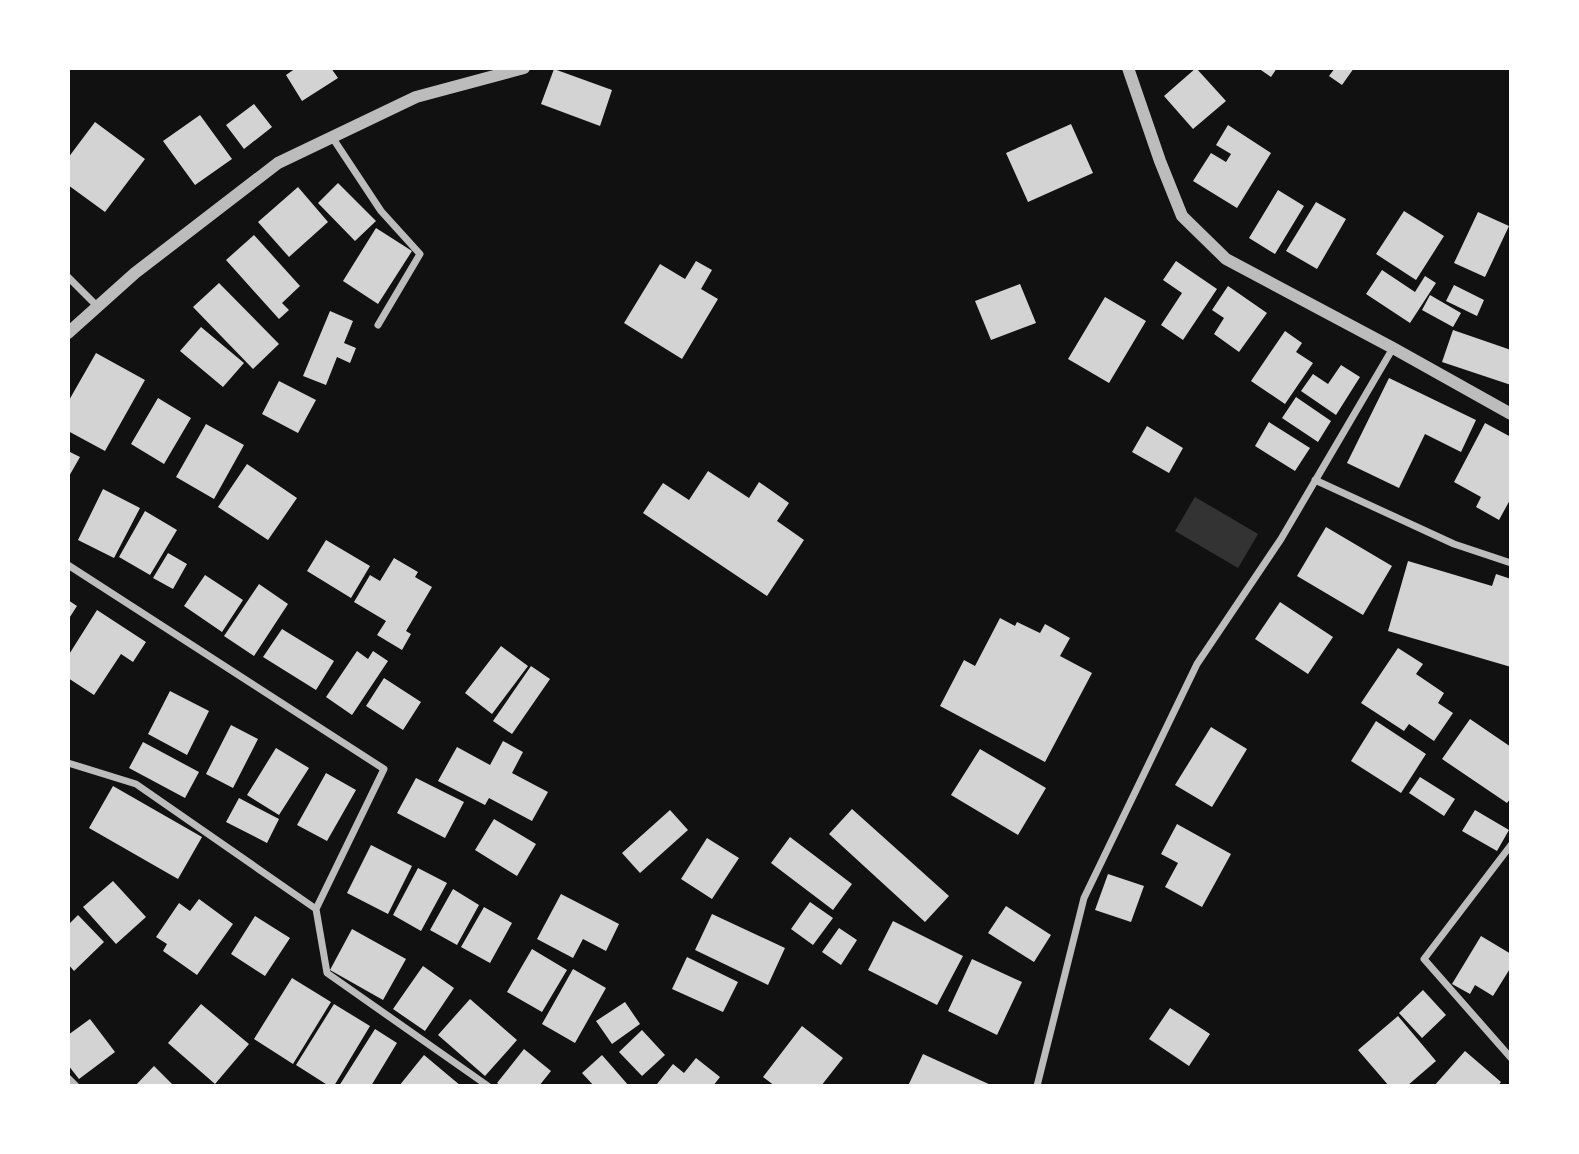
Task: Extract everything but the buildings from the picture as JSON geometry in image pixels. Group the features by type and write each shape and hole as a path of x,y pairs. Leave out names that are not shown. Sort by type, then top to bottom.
{"street":[{"path":"1128,68 1182,216 1226,259 1511,414"},
{"path":"68,333 135,273 278,163 416,97 520,69"},
{"path":"332,137 381,211 419,254 378,325"},
{"path":"68,277 98,307"},
{"path":"1037,1086 1084,898 1198,664 1281,540 1393,348"},
{"path":"1315,480 1454,544 1511,563"},
{"path":"68,565 384,769 316,909 327,973 488,1086"},
{"path":"68,763 136,784 316,909"},
{"path":"1511,845 1424,959 1511,1058"},
{"path":"68,1078 76,1086"}],"shaded area":[{"path":"1195,497 1258,534 1238,568 1175,531"}]}
